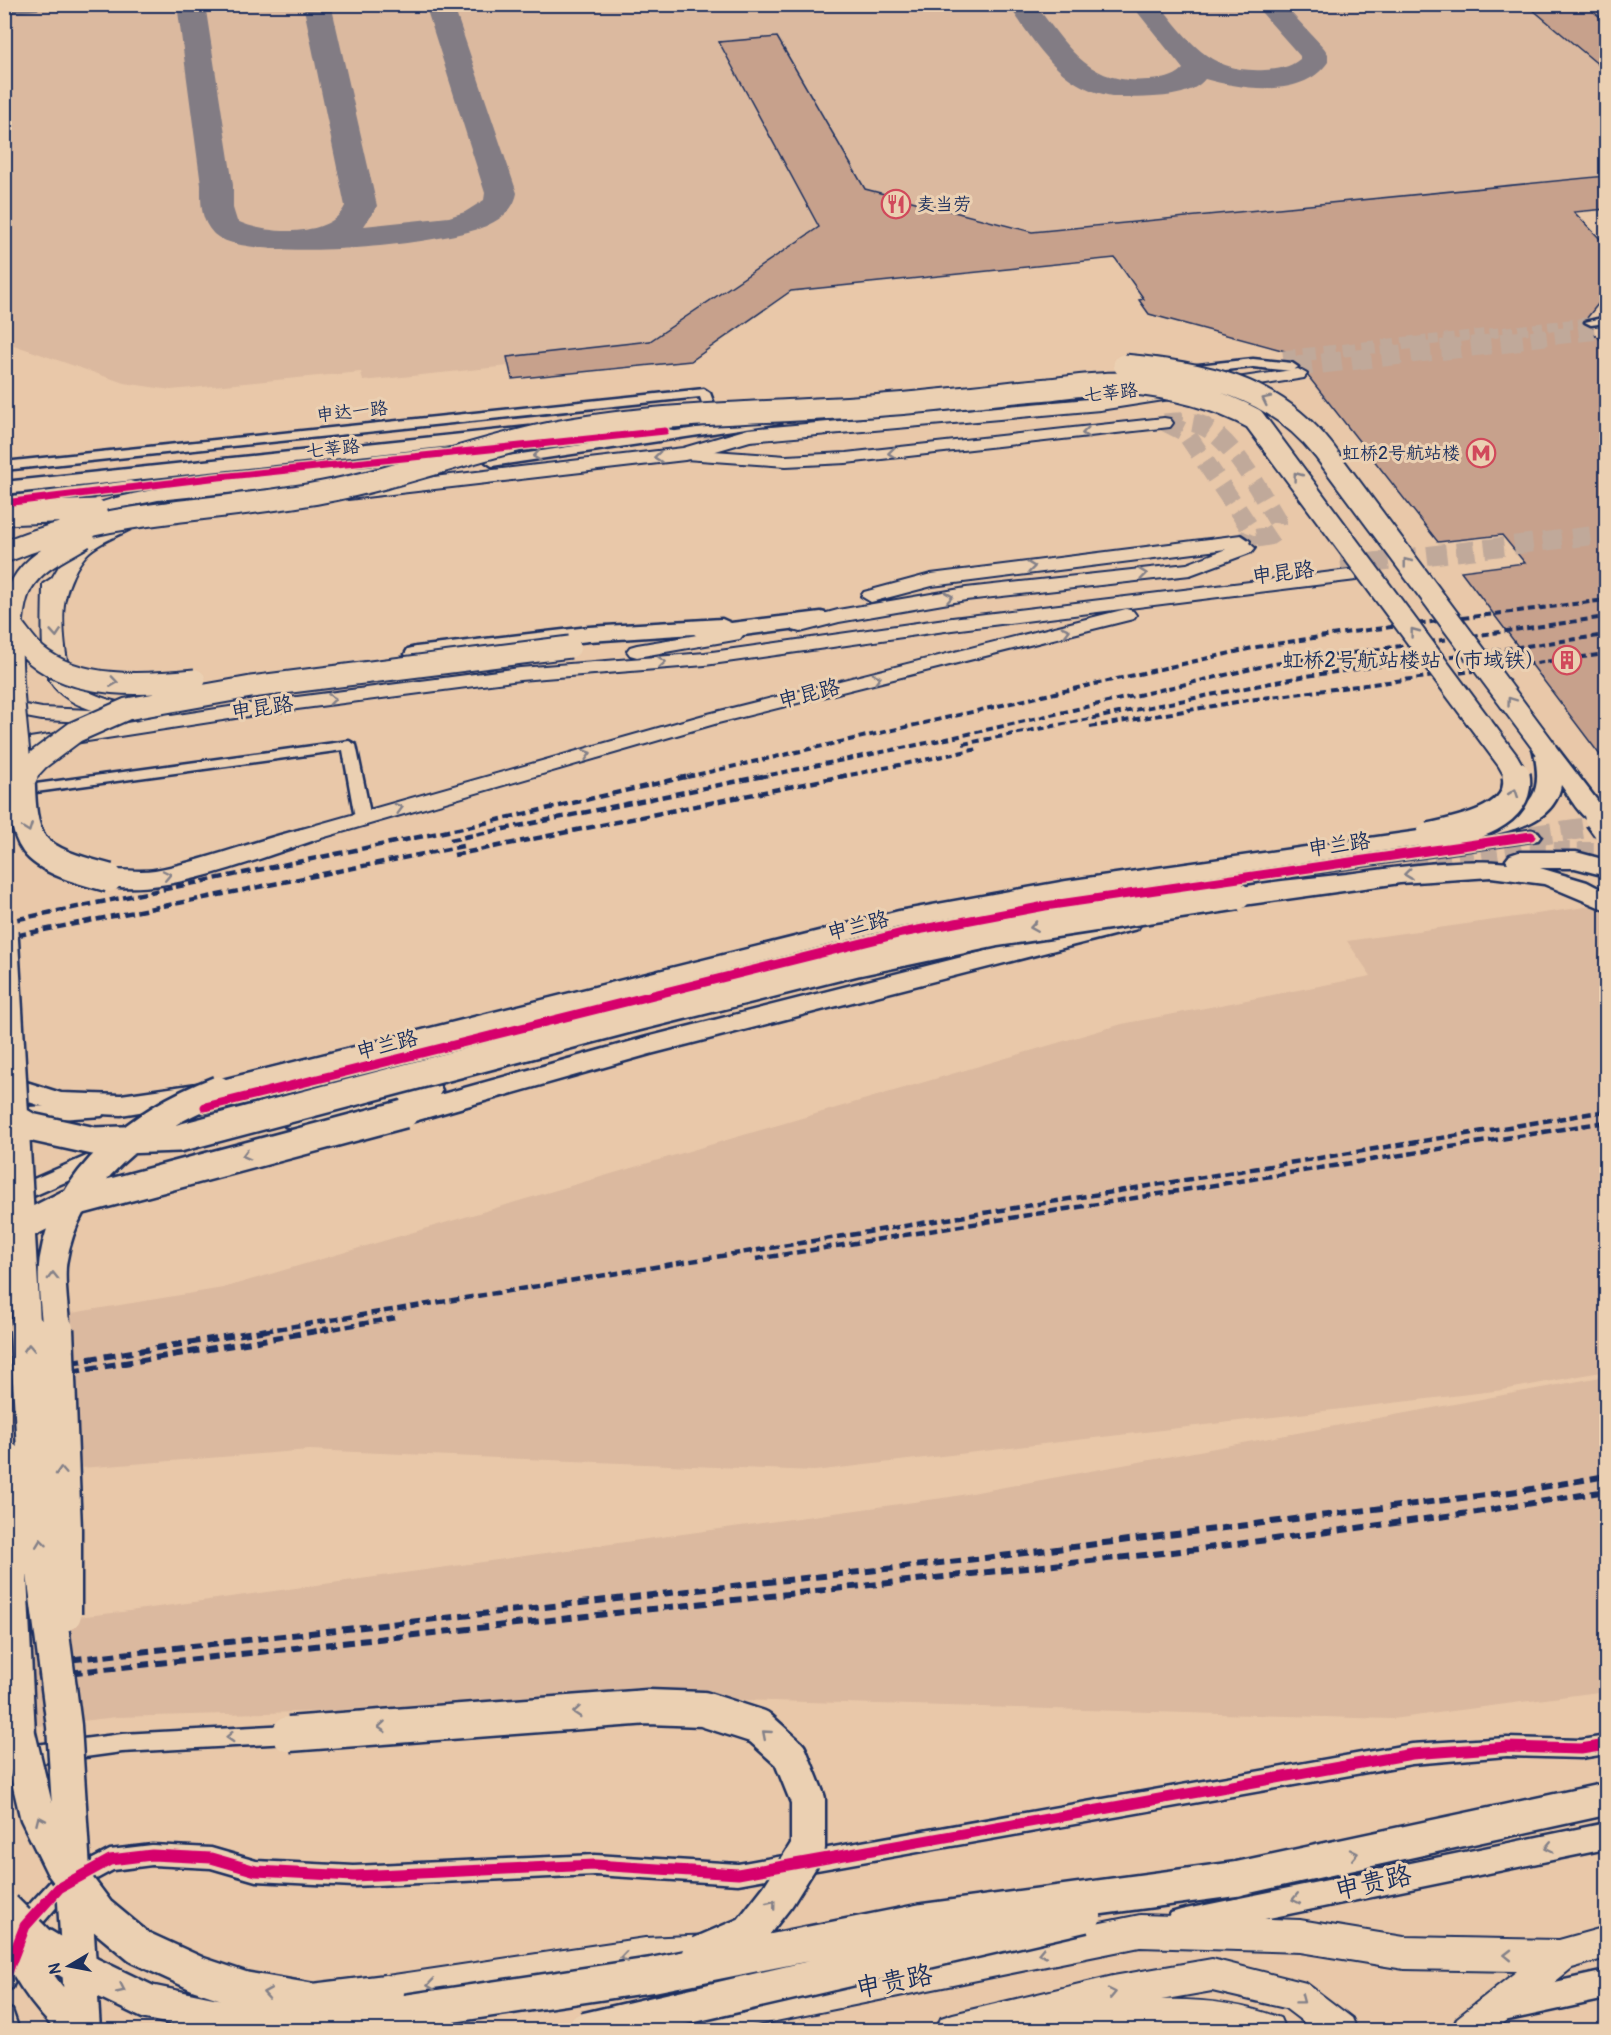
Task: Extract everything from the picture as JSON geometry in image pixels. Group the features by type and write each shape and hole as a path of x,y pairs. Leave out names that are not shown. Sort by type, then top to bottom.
{"highway":[{"path":"4,488 578,428 720,411 877,388 1111,365 1166,370 1251,393 1281,408 1309,434 1606,828"},
{"path":"720,411 921,402 1116,383 1173,391 1241,411 1254,419 1269,438 1466,703 1517,778 1517,791 1510,804 1496,814 1478,824 1429,837"},
{"path":"4,552 70,528 127,517 326,492 496,446 578,428"},
{"path":"4,540 64,521 124,510 313,487"},
{"path":"4,514 124,510"},
{"path":"169,513 113,526 76,540 42,561 22,584 13,606 12,626 24,817 34,844 67,867 109,878 153,878 209,866 303,836"},
{"path":"4,817 12,788 39,759 75,732 127,709 250,687 570,647 821,619"},
{"path":"12,626 37,656 70,673 116,684 168,683 589,634 722,626"},
{"path":"670,636 722,626"},
{"path":"82,2031 64,1726 64,1529 53,1262 66,1217 93,1173 113,1152 152,1121 184,1103 212,1098 899,919 1066,889 1492,828 1532,812 1548,794 1552,781 1545,748"},
{"path":"179,1138 629,1018 857,962 994,933 1237,896 1441,869 1556,859 1576,860 1606,868"},
{"path":"1441,869 1490,868 1540,874 1569,883 1606,902"},
{"path":"4,1237 67,1204 647,1046 1237,896"},
{"path":"4,932 39,1535 64,1726"},
{"path":"14,1114 30,1127 94,1141 179,1138 283,1121 400,1098 637,1031 1008,938"},
{"path":"4,1084 60,1102 121,1105 212,1098"},
{"path":"288,1143 400,1098"},
{"path":"4,1282 21,1261 55,1232 143,1183"},
{"path":"4,1458 18,1734 37,1814 62,1865 98,1913 139,1947 198,1974 243,1989 313,2001 387,1992"},
{"path":"289,1734 648,1707 703,1709 759,1727 790,1755 808,1800 808,1848 778,1896 748,1933 652,1976"},
{"path":"585,2031 1236,1880 1606,1799"},
{"path":"4,1909 38,1943 90,1974 148,2002 245,2022 321,2020 405,2012 652,1976 923,1921 1236,1880"},
{"path":"4,1917 28,1971 47,2000 82,2031"}],"main road":[{"name":"七莘路","path":"924,412 1291,366"},
{"name":"七莘路","path":"4,503 219,477 671,433 766,428 1291,366"},
{"path":"686,454 748,435 1100,404 1291,366"},
{"path":"54,600 66,566 82,546 96,534 167,515 686,454 846,443 1100,417 1164,422 846,458 786,462 686,454"},
{"path":"421,476 492,462"},
{"path":"161,717 103,705 74,694 59,677 52,570 58,545 69,528 89,513 123,501 265,483 492,462"},
{"path":"313,487 421,476 519,472"},
{"name":"申昆路","path":"520,674 691,640 788,629 821,619 966,594 1190,569 1243,545 932,580 791,617 722,626"},
{"name":"申昆路","path":"303,836 711,719 1190,599 1322,579 1345,571 961,612 864,631 833,641"},
{"name":"申昆路","path":"4,748 274,706 520,674 705,659 952,624 1322,579"},
{"path":"788,629 961,612"},
{"path":"4,706 42,714 88,717 161,717 274,706"},
{"path":"823,1960 1032,1924 1140,1931"},
{"name":"申贵路","path":"648,2031 1140,1931 1300,1936 1404,1953 1559,1956 1606,1941"},
{"path":"387,1992 645,1954 752,1950 941,1973"},
{"name":"申贵路","path":"1469,2031 1559,1956"},
{"path":"953,2031 1113,1992 1212,1975 1294,1994 1340,2031"},
{"path":"1051,2031 1174,2016 1248,2022 1268,2031"}],"street":[{"path":"492,462 671,433 706,431 871,402 1117,374 1148,375 1252,363 1291,366"},
{"path":"1183,369 1291,366"},
{"path":"720,411 721,417 731,418 812,404 871,402 1081,380"},
{"name":"申达一路","path":"4,466 704,393 720,411"},
{"path":"706,431 720,411"},
{"path":"4,792 349,745 363,818"},
{"name":"申兰路","path":"14,1114 212,1098 327,1079 902,933 1045,906 1531,836"},
{"name":"申兰路","path":"4,1201 64,1177 212,1098"},
{"path":"14,1114 58,1120 76,1137 74,1158 64,1177"},
{"path":"4,1759 122,1743 289,1734"},
{"path":"4,1980 25,1926 59,1888 110,1860 152,1855 199,1858 256,1871 354,1876 595,1865 738,1874 1412,1754 1507,1747 1581,1749 1606,1745"},
{"name":"申贵路","path":"1140,1931 1606,1836"},
{"path":"1496,2009 1606,1985"},
{"path":"4,2018 7,2031"}],"shaded area":[{"path":"5,5 1606,5 1606,209 1574,212 1606,245 1606,294 1583,321 1606,345 1606,523 1438,542 1289,352 1149,314 1139,300 1143,299 1115,258 791,291 691,361 512,379 509,366 363,381 361,372 171,390 124,383 5,342"},
{"path":"1606,904 1606,1371 1503,1390 814,1471 309,1450 5,1474 5,1324 223,1288 1122,1024 1371,976 1347,941"},
{"path":"1606,1376 1606,1691 1392,1719 739,1700 116,1717 5,1730 4,1625 122,1612 950,1497"}],"building":[{"path":"1526,4 1584,4 1606,22 1606,71"},
{"path":"777,37 865,189 1032,232 1606,176 1606,209 1574,212 1606,245 1606,294 1583,323 1606,345 1606,763 1461,571 1525,563 1502,535 1438,542 1308,376 1308,372 1289,352 1149,314 1139,300 1144,299 1115,258 791,291 691,361 512,379 507,357 650,341 819,227 719,42"}],"taxiway":[{"path":"4,6 28,4"},
{"path":"191,4 217,185 217,208 222,224 243,236 299,241 368,236 451,226 476,219 499,204 501,193 439,4"},
{"path":"313,238 348,224 354,219 361,206 317,4"},
{"path":"1021,4 1063,59 1093,82 1111,88 1134,90 1177,85 1191,78 1197,69 1195,63"},
{"path":"1144,4 1195,63"},
{"path":"1195,63 1211,71 1226,75 1259,79 1291,75 1304,70 1314,62 1314,54 1267,4"}],"tunnel":[{"path":"1414,342 1591,322"},
{"path":"1507,342 1603,331"},
{"path":"1283,357 1427,341"},
{"path":"1292,367 1520,341"},
{"path":"665,431 852,417"},
{"path":"1167,423 1192,422 1201,425 1224,442 1244,467 1277,520 1275,532 1269,536 1248,540"},
{"path":"1167,423 1185,432 1252,531 1248,540"},
{"path":"1341,566 1606,534"},
{"path":"1241,541 1248,540"},
{"path":"1245,548 1248,540"},
{"path":"1531,836 1606,825"},
{"path":"1411,867 1528,850 1606,850"}],"railway":[{"path":"687,777 1257,647 1344,633 1606,600"},
{"path":"760,777 951,738 1273,664 1606,617"},
{"path":"963,744 1306,676 1606,635"},
{"path":"1090,727 1248,700 1606,654"},
{"path":"840,777 978,749"},
{"path":"4,922 463,828 694,775"},
{"path":"450,840 768,775"},
{"path":"454,855 848,775"},
{"path":"4,938 463,846"},
{"path":"264,1331 1606,1111"},
{"path":"756,1259 1606,1122"},
{"path":"320,1331 395,1318"},
{"path":"4,1373 273,1329"},
{"path":"4,1383 329,1329"},
{"path":"4,1667 985,1558 1526,1490 1606,1476"},
{"path":"4,1680 1199,1549 1477,1512 1606,1491"}],"cycle path":[{"path":"4,503 219,477 665,431"},
{"path":"205,1107 902,933 1045,906 1531,836"},
{"path":"4,1980 25,1926 59,1888 110,1860 152,1855 211,1858 256,1871 354,1876 595,1865 738,1874 1412,1754 1507,1747 1581,1749 1606,1745"}],"place":[{"name":"麦当劳","path":"896,204"},
{"name":"虹桥2号航站楼","path":"1481,453"},
{"name":"虹桥2号航站楼站（市域铁）","path":"1567,660"}]}
